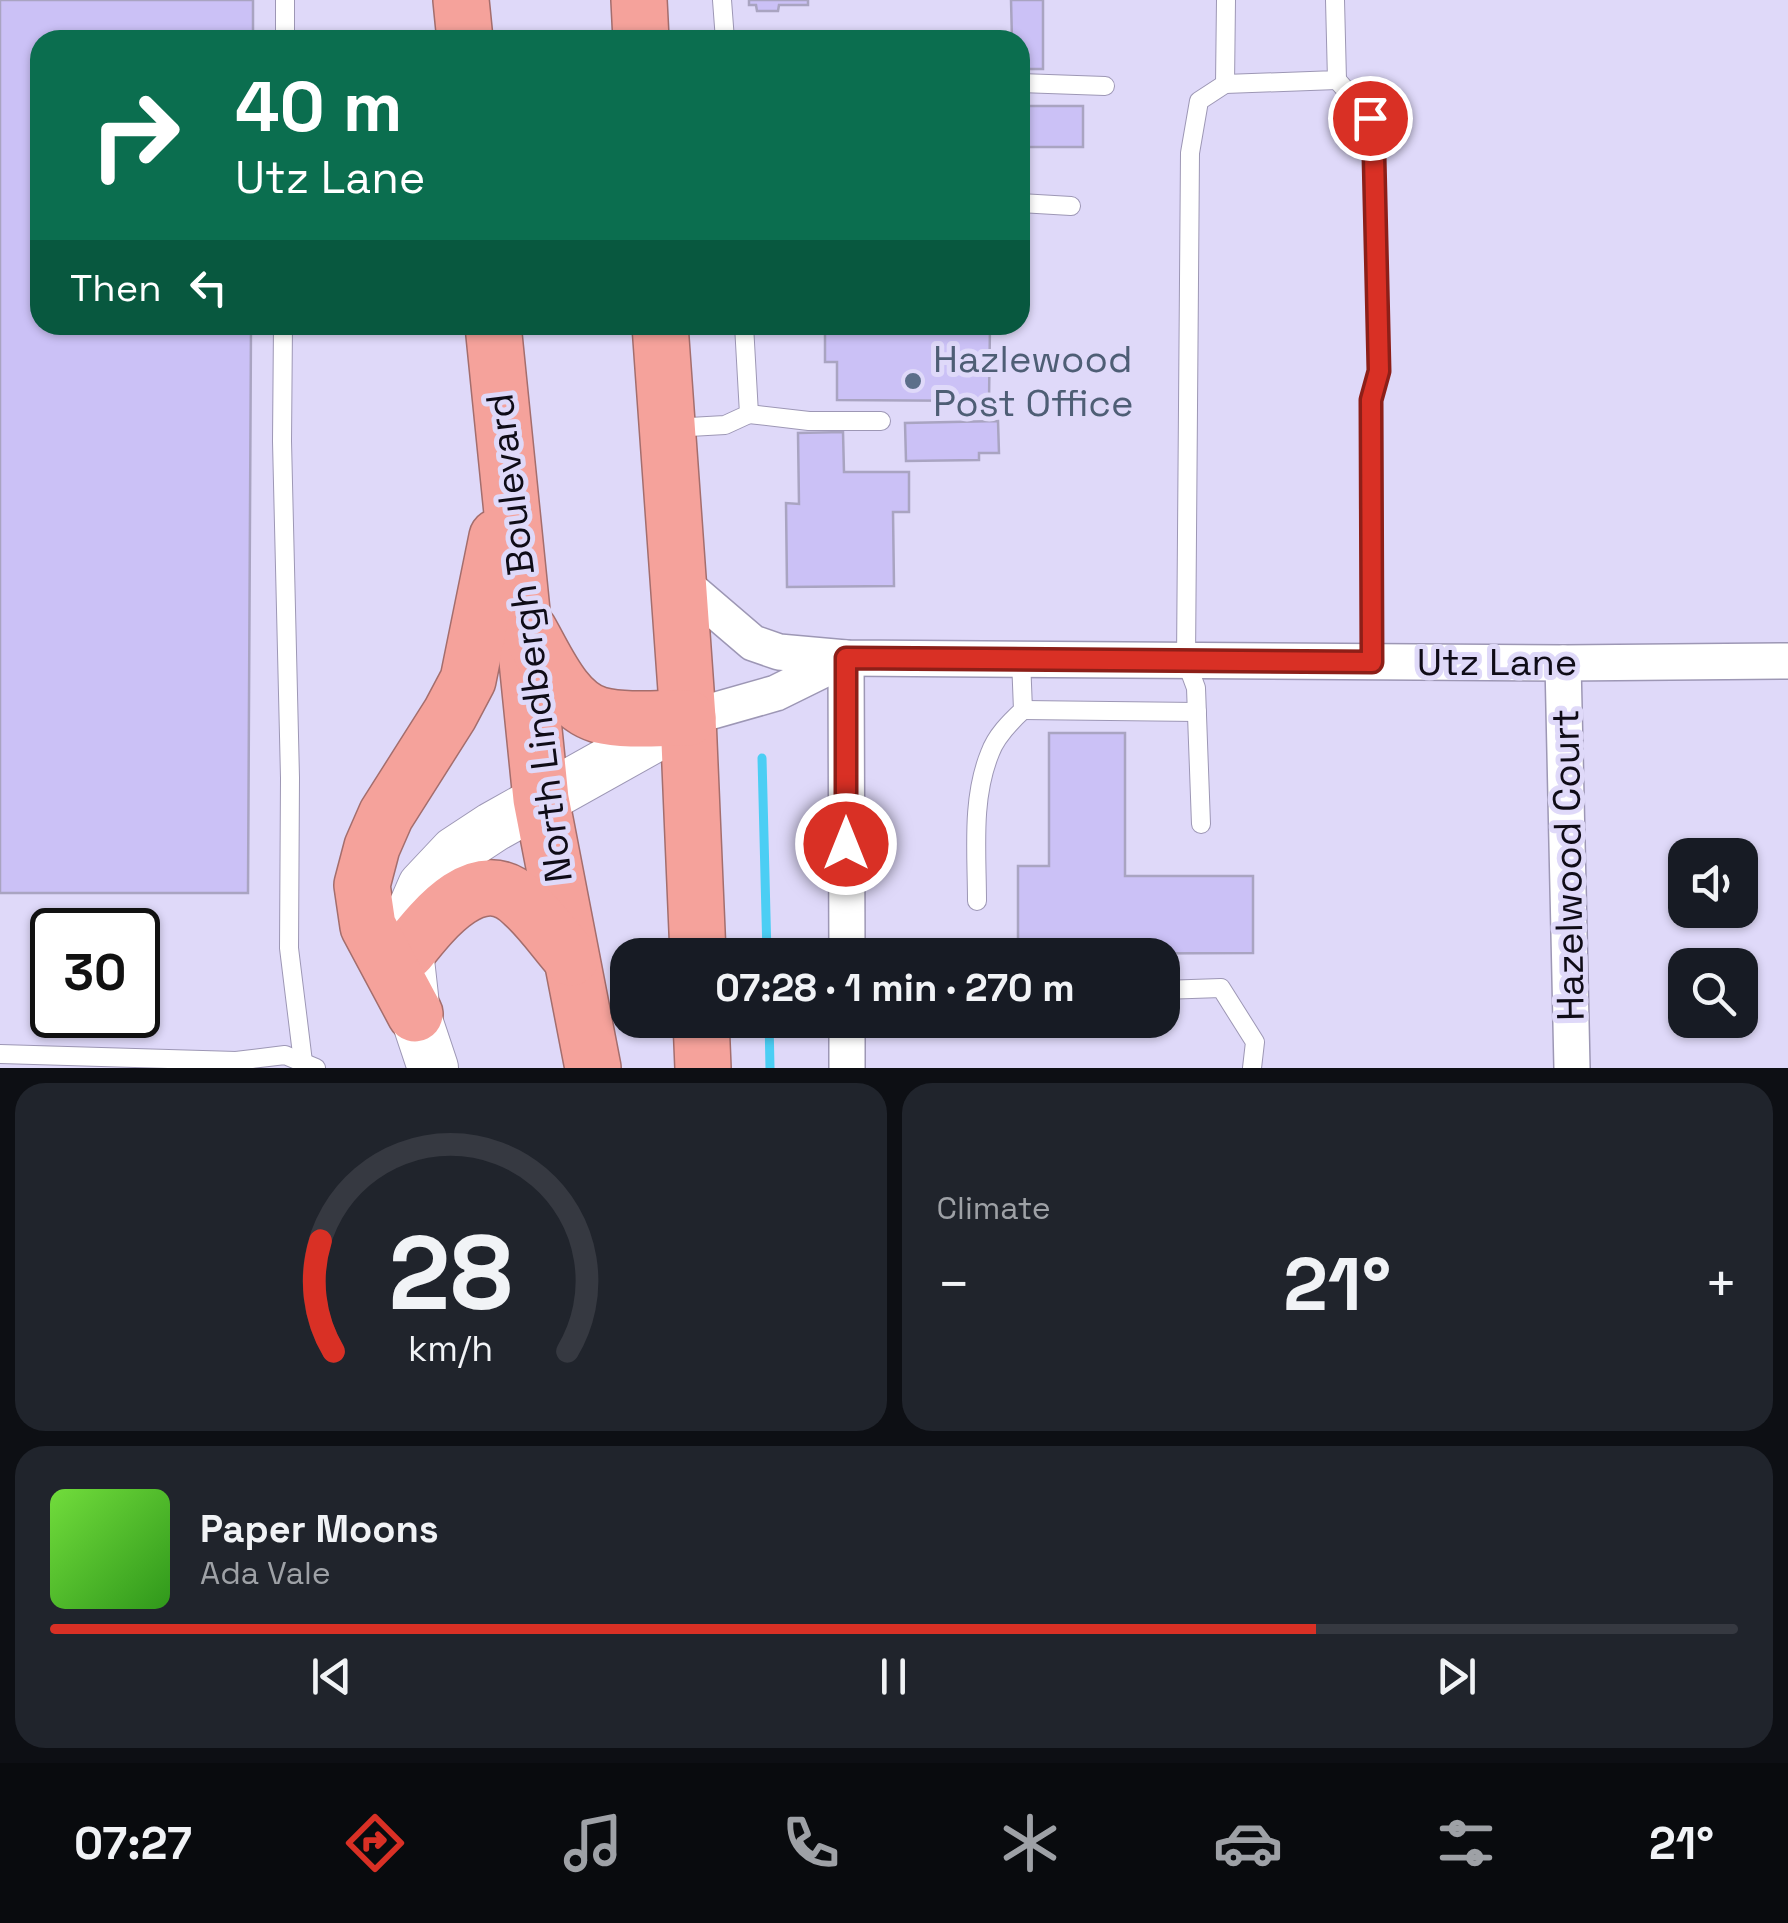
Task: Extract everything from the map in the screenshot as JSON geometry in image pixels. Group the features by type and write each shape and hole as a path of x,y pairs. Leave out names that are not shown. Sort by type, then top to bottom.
{"highway":[{"path":"462,0 464,30"},
{"path":"639,0 640,30"},
{"name":"North Lindbergh Boulevard","path":"494,335 541,798 594,1068"},
{"path":"661,335 688,718 697,938"},
{"path":"414,1014 368,926 362,885 386,816 468,680 508,480"},
{"path":"522,617 556,678 574,701 596,714 617,718 688,718"},
{"path":"408,950 449,904 475,890 501,888 521,900 571,958"},
{"path":"702,1038 703,1068"}],"street":[{"name":"Utz Lane","path":"678,578 753,643 779,652 846,658 1788,661"},
{"name":"Utz Lane","path":"688,718 776,693 846,658"},
{"path":"846,658 847,938"},
{"name":"Hazelwood Court","path":"1563,663 1572,1068"},
{"path":"433,1068 414,1014 408,950 410,916 423,886 455,852 493,826 688,718"},
{"path":"847,1038 847,1068"}],"lane":[{"path":"285,30 286,0"},
{"path":"722,0 724,30"},
{"path":"1224,84 1226,0"},
{"path":"1335,0 1337,80 1370,118 1374,156 1379,371 1371,400 1372,662"},
{"path":"1200,824 1196,688 1186,661 1190,154 1199,101 1224,84 1337,80"},
{"path":"1030,83 1105,86"},
{"path":"1030,204 1071,206"},
{"path":"283,335 289,948 309,1065"},
{"path":"745,335 750,414"},
{"path":"666,428 725,425 750,414 809,421 881,421"},
{"path":"1020,659 1023,710"},
{"path":"977,901 977,802 990,752 1008,724 1023,710 1197,712"},
{"path":"1180,989 1222,988 1256,1042 1252,1068"},
{"path":"0,1054 236,1061 285,1055 309,1065"}],"building":[{"path":"0,0 253,0 253,30 30,30 30,335 251,335 248,893 0,893"},
{"path":"749,0 808,0 808,5 779,5 778,11 757,11"},
{"path":"1011,0 1043,0 1043,69 1030,69 1030,30 1012,30"},
{"path":"1030,106 1083,106 1083,147 1030,147"},
{"name":"Hazlewood Post Office","path":"825,335 990,335 989,401 837,400 837,362 825,362"},
{"path":"998,421 999,453 979,453 979,460 906,461 905,423"},
{"path":"843,432 844,472 909,472 909,512 893,512 894,586 787,587 786,503 799,504 798,433"},
{"path":"1049,733 1125,733 1125,876 1253,876 1253,953 1180,953 1180,938 1018,938 1018,866 1049,866"}],"waterway":[{"path":"762,758 767,938"},
{"path":"769,1038 770,1068"}],"place":[{"name":"Hazlewood Post Office","path":"913,381"}],"route":[{"path":"846,844 846,658 1372,662 1371,400 1379,371 1370,118"}]}
